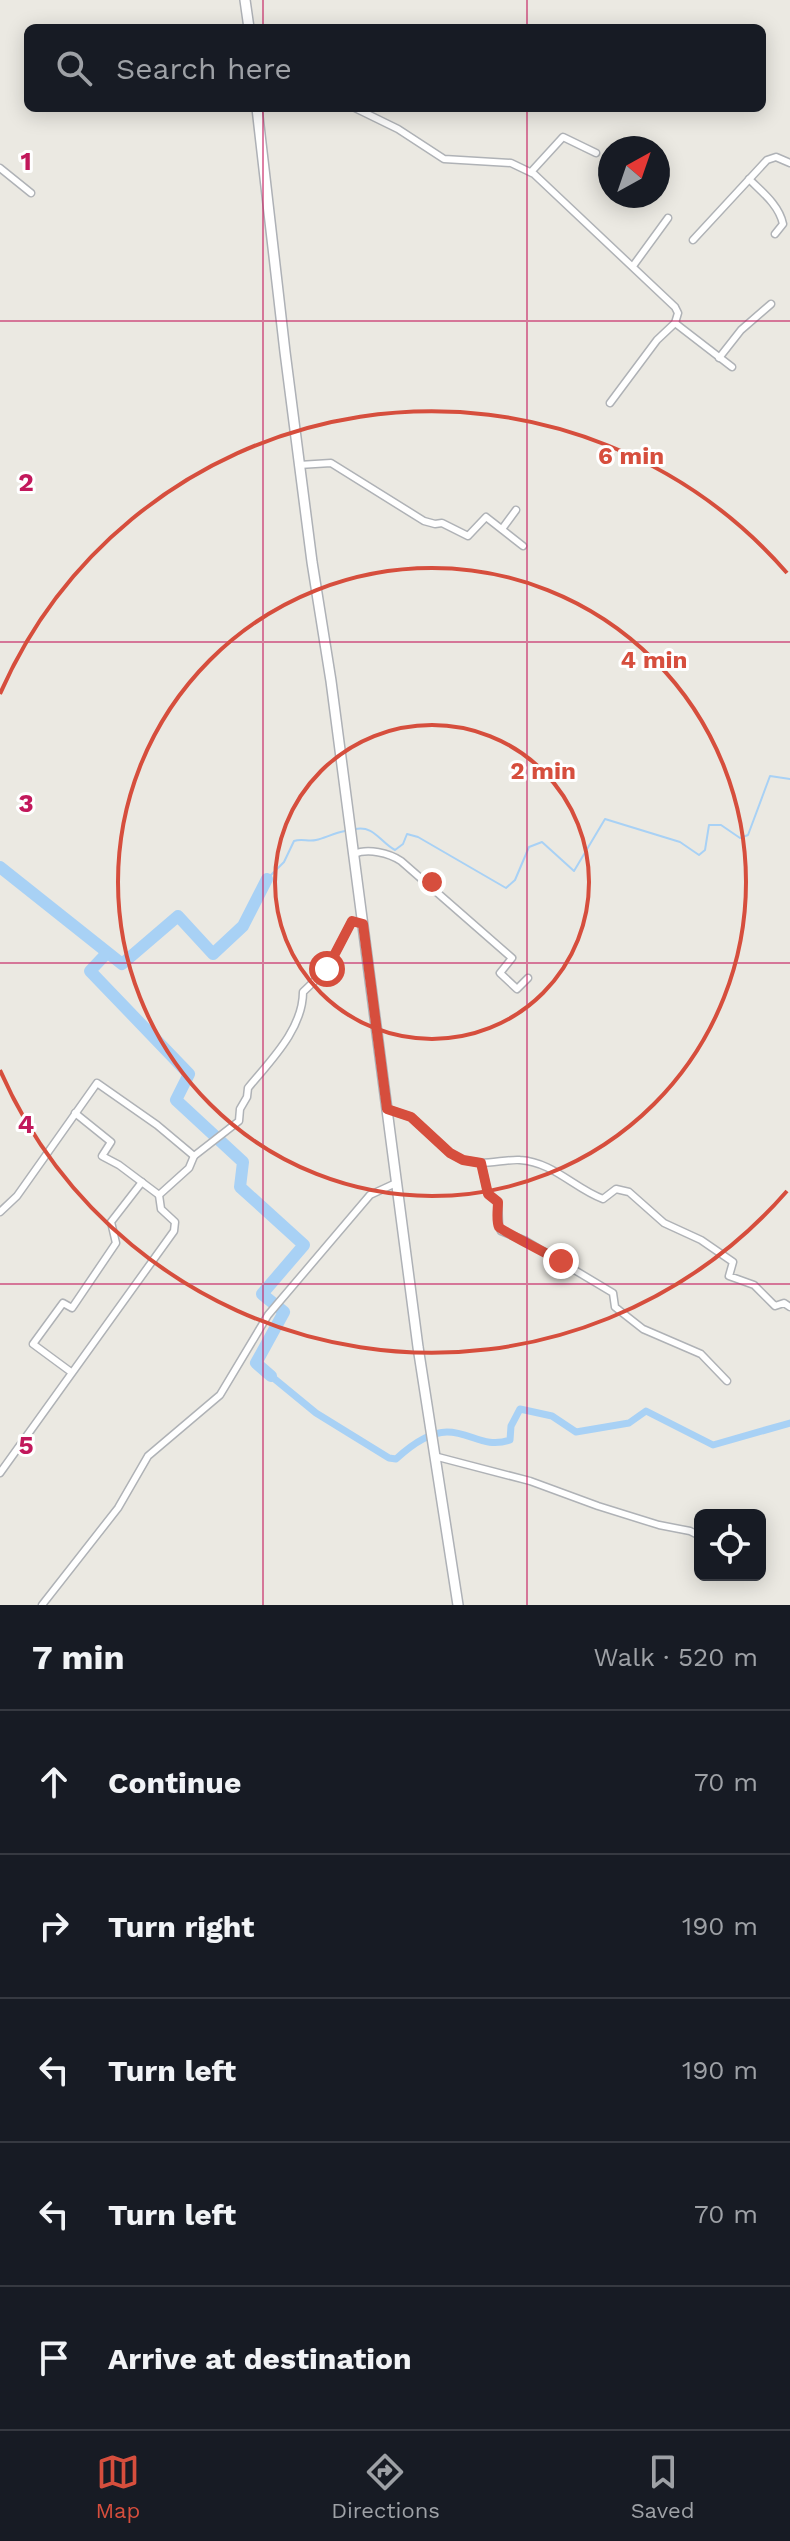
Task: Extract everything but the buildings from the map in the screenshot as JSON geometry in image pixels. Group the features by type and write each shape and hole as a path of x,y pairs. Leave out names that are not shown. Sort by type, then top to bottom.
{"street":[{"path":"245,0 248,24"},
{"path":"257,112 299,465 430,1429 458,1605"},
{"path":"363,112 398,129 444,159 511,163 531,172 675,307 678,313 675,323 657,340 610,403"},
{"path":"531,172 563,137 596,153"},
{"path":"693,240 772,157 790,163"},
{"path":"0,168 31,193"},
{"path":"749,179 782,216 783,224 775,234"},
{"path":"633,266 668,218"},
{"path":"719,358 741,330 771,304"},
{"path":"675,323 732,367"},
{"path":"299,465 331,463 424,521 442,523 468,536 486,517 523,546"},
{"path":"502,529 516,510"},
{"path":"354,854 361,851 392,855 401,861 512,958 500,973 517,989 528,978"},
{"path":"159,1195 189,1168 194,1156 239,1121 248,1088 293,1028 303,1001 303,992 327,969 352,921 363,924"},
{"path":"0,1212 17,1196 97,1083 194,1156"},
{"path":"387,1109 411,1117 450,1153 463,1160 481,1163 519,1160 538,1164 569,1177 603,1199 616,1189 629,1192 664,1223 701,1240 733,1262 729,1276 738,1282 754,1285 775,1306 784,1303 790,1307"},
{"path":"0,1473 176,1227 175,1222 161,1209 159,1195 102,1156 111,1142 75,1113"},
{"path":"481,1163 488,1194 498,1202 501,1231 526,1241 613,1293 615,1307 643,1329 701,1354 727,1381"},
{"path":"71,1372 33,1344 63,1303 72,1308 101,1267 116,1243 111,1222 142,1182"},
{"path":"42,1605 118,1508 148,1456 220,1395 268,1315 370,1195 396,1183"},
{"path":"434,1456 530,1481 610,1510 694,1533"}],"waterway":[{"path":"355,829 367,829 395,850 403,844 407,834 418,837 506,888 515,880 529,847 542,842 574,871 605,819 680,842 699,855 705,850 709,825 721,825 740,838 748,835 770,776 790,779"},
{"path":"267,879 284,862 294,841 316,840 345,831"},
{"path":"0,867 122,964 178,916 213,954 243,926 267,879"},
{"path":"106,954 90,971 189,1074 176,1100 243,1162 240,1187 304,1245 262,1294 284,1312 256,1363 271,1376"},
{"path":"271,1376 316,1413 389,1458 396,1459 419,1441 440,1433 456,1433 493,1443 510,1440 511,1426 520,1409 552,1416 576,1432 629,1423 646,1411 713,1445 790,1423"}],"route":[{"path":"327,969 352,921 363,924 387,1109 411,1117 450,1153 463,1160 481,1163 488,1194 498,1202 501,1231 561,1261"}]}
